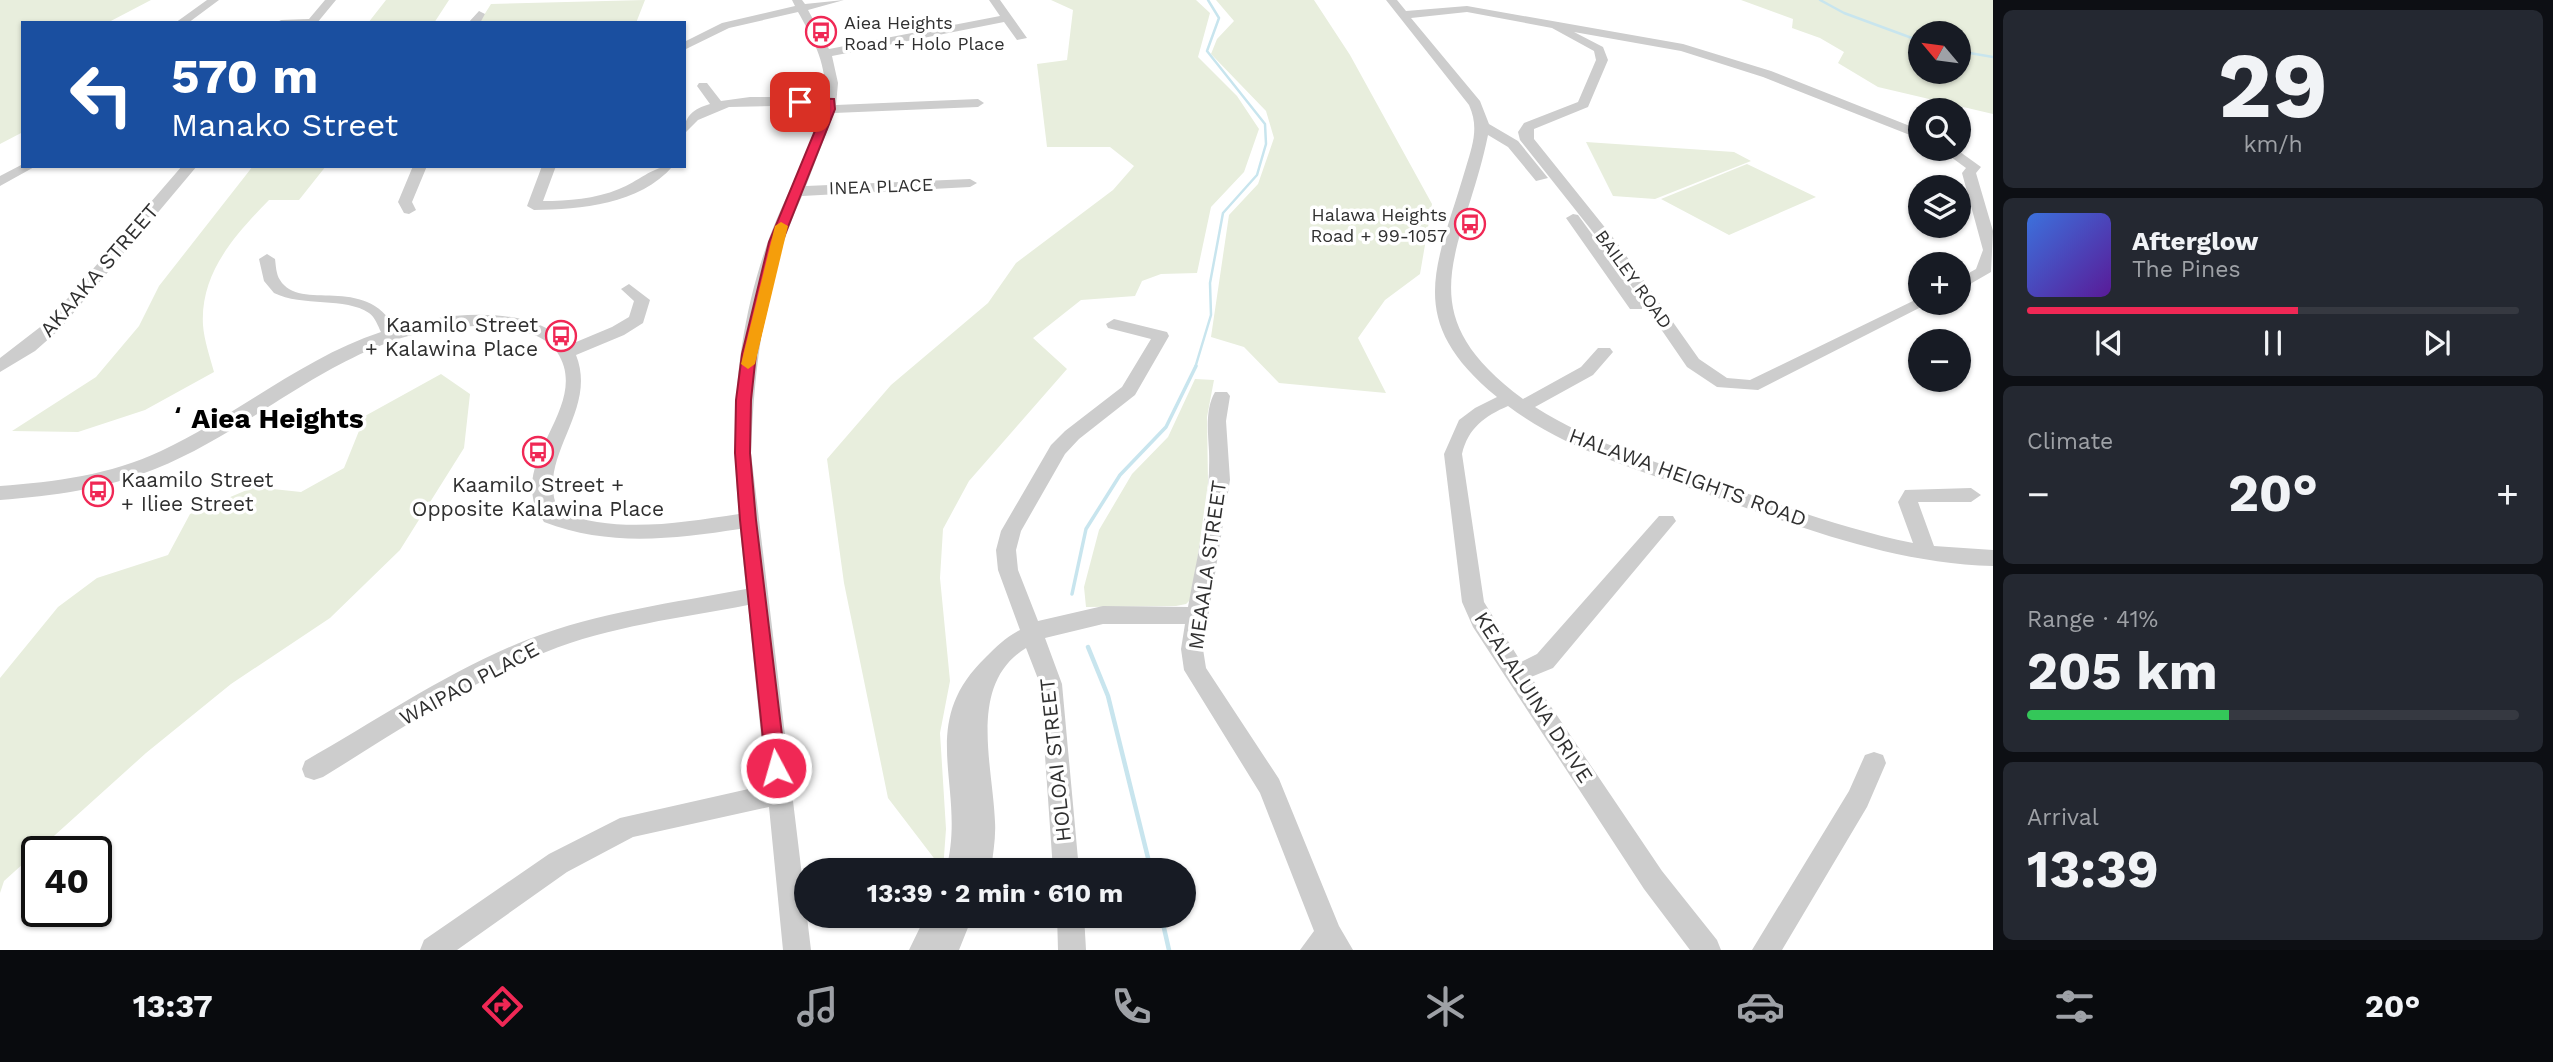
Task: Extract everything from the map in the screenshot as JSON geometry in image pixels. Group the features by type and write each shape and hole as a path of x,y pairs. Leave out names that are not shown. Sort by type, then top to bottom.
{"street":[{"path":"183,21 214,0"},
{"path":"312,21 331,0"},
{"path":"686,46 709,31 726,25 800,4 839,0"},
{"path":"994,0 1021,38"},
{"path":"1391,0 1475,104 1481,135 1513,144 1581,227 1636,306"},
{"path":"1467,9 1488,0"},
{"path":"797,950 742,453 743,400 749,354 776,242 830,105 831,75 800,4"},
{"name":"BAILEY ROAD","path":"1404,15 1453,13 1467,9 1558,28 1654,43 1723,59 1908,130"},
{"path":"823,54 1007,18"},
{"name":"BAILEY ROAD","path":"1558,28 1598,49 1602,60 1587,100 1572,110 1529,126 1525,132 1527,140 1610,243 1699,369 1723,383 1752,386 1908,309"},
{"path":"703,86 718,104"},
{"path":"686,127 693,115 718,104 978,103"},
{"name":"HALAWA HEIGHTS ROAD","path":"1481,135 1445,276 1443,306 1447,322 1462,351 1491,383 1557,428 1641,464 1833,531 1927,554 1993,558"},
{"path":"1965,161 1974,167 1969,173 1991,250 1983,272 1971,279"},
{"path":"0,183 26,168"},
{"name":"AKAAKA STREET","path":"0,366 29,347 54,325 188,168"},
{"path":"409,210 405,202 419,168"},
{"path":"548,168 534,206 584,204 612,197 640,185 663,168"},
{"name":"INEA PLACE","path":"793,194 813,189 970,183"},
{"path":"267,259 272,281 279,289 303,298 362,304 376,311 390,333"},
{"path":"567,352 618,331 637,319 642,300 629,289"},
{"path":"1,494 59,489 98,481 143,466 209,434 353,350 390,333 445,320 500,320 542,333 557,342 572,362 573,389 542,478 541,497 551,517 584,529 614,531 647,531 748,520"},
{"name":"HOLOAI STREET","path":"1065,858 1051,684 1008,570 1006,550 1011,531 1058,450 1072,435 1129,391 1161,336 1114,324"},
{"name":"KEALALUINA DRIVE","path":"1604,352 1587,372 1517,403 1475,415 1461,428 1453,454 1473,602 1481,621 1653,880 1707,950"},
{"name":"MEAALA STREET","path":"1221,396 1217,421 1220,480 1192,649 1195,670 1270,787 1327,945"},
{"path":"1927,554 1908,502 1912,495 1972,495"},
{"path":"1516,674 1545,661 1666,521"},
{"name":"WAIPAO PLACE","path":"314,769 419,708 536,646 610,623 757,595"},
{"path":"962,858 966,837 959,731 961,712 967,693 987,670 1014,644 1034,634 1076,620 1142,613 1197,616"},
{"path":"979,858 983,824 974,732 987,670"},
{"path":"1766,950 1858,799 1874,763"},
{"path":"434,950 558,863 629,826 778,794"},
{"path":"923,950 934,928"},
{"path":"945,950 954,928"},
{"path":"1071,928 1072,950"}],"green space":[{"path":"0,0 151,0 111,21 21,21 21,133 0,144"},
{"path":"386,0 449,0 435,21 370,21"},
{"path":"645,0 637,21 480,21 491,4"},
{"path":"1051,0 1196,0 1210,13 1198,57 1237,96 1259,129 1244,172 1211,207 1197,273 1161,274 1142,281 1135,296 1081,300 1033,338 1067,369 969,481 943,529 940,578 950,681 940,733 946,829 944,858 934,858 888,798 844,583 827,459 891,385 988,303 1016,263 1113,190 1134,166 1110,147 1047,147 1037,64 1067,60 1073,10"},
{"path":"1216,0 1314,0 1350,55 1432,204 1420,274 1385,300 1358,338 1386,393 1279,383 1244,347 1211,337 1229,215 1258,184 1274,138 1266,111 1211,54 1217,39 1234,21"},
{"path":"1741,0 1993,0 1993,114 1971,109 1971,98 1925,98 1878,87 1838,63 1844,52 1820,38 1792,28 1793,19"},
{"path":"1586,142 1734,152 1751,161 1655,199 1613,196"},
{"path":"1747,164 1816,197 1729,235 1661,199"},
{"path":"251,168 324,168 299,200 269,200 222,256 207,288 204,306 203,325 214,372 145,410 78,432 12,431 96,377 139,326 159,286"},
{"path":"441,374 470,394 464,448 400,550 330,618 231,684 146,753 54,836 21,836 21,866 4,881 0,893 0,678 58,607 97,578 168,555 190,514 254,487 301,492 344,468 365,416"},
{"path":"1195,379 1214,380 1207,417 1208,483 1192,598 1186,604 1176,606 1086,607 1084,587 1099,530 1132,474 1168,437"}],"waterway":[{"path":"1195,368 1211,315 1210,283 1223,213 1257,175 1266,144 1265,124 1207,51 1219,18 1208,0"},
{"path":"1820,0 1844,13 1908,37"},
{"path":"1971,53 1993,57"},
{"path":"1072,594 1086,529 1120,475 1166,427 1196,366"},
{"path":"1088,647 1108,696 1148,858"},
{"path":"1164,928 1169,950"}],"slow traffic":[{"path":"748,364 781,226"}],"place":[{"name":"Aiea Heights Road + Holo Place","path":"821,32"},
{"name":"Halawa Heights Road + 99-1057","path":"1470,224"},
{"name":"Kaamilo Street + Kalawina Place","path":"561,336"},
{"name":"Kaamilo Street + Opposite Kalawina Place","path":"538,452"},
{"name":"Kaamilo Street + Iliee Street","path":"98,491"}],"district":[{"name":"ʻAiea Heights","path":"269,418"}],"route":[{"path":"776,768 748,520 742,453 743,400 749,354 776,242 793,194 818,142 830,101 800,102"}]}
